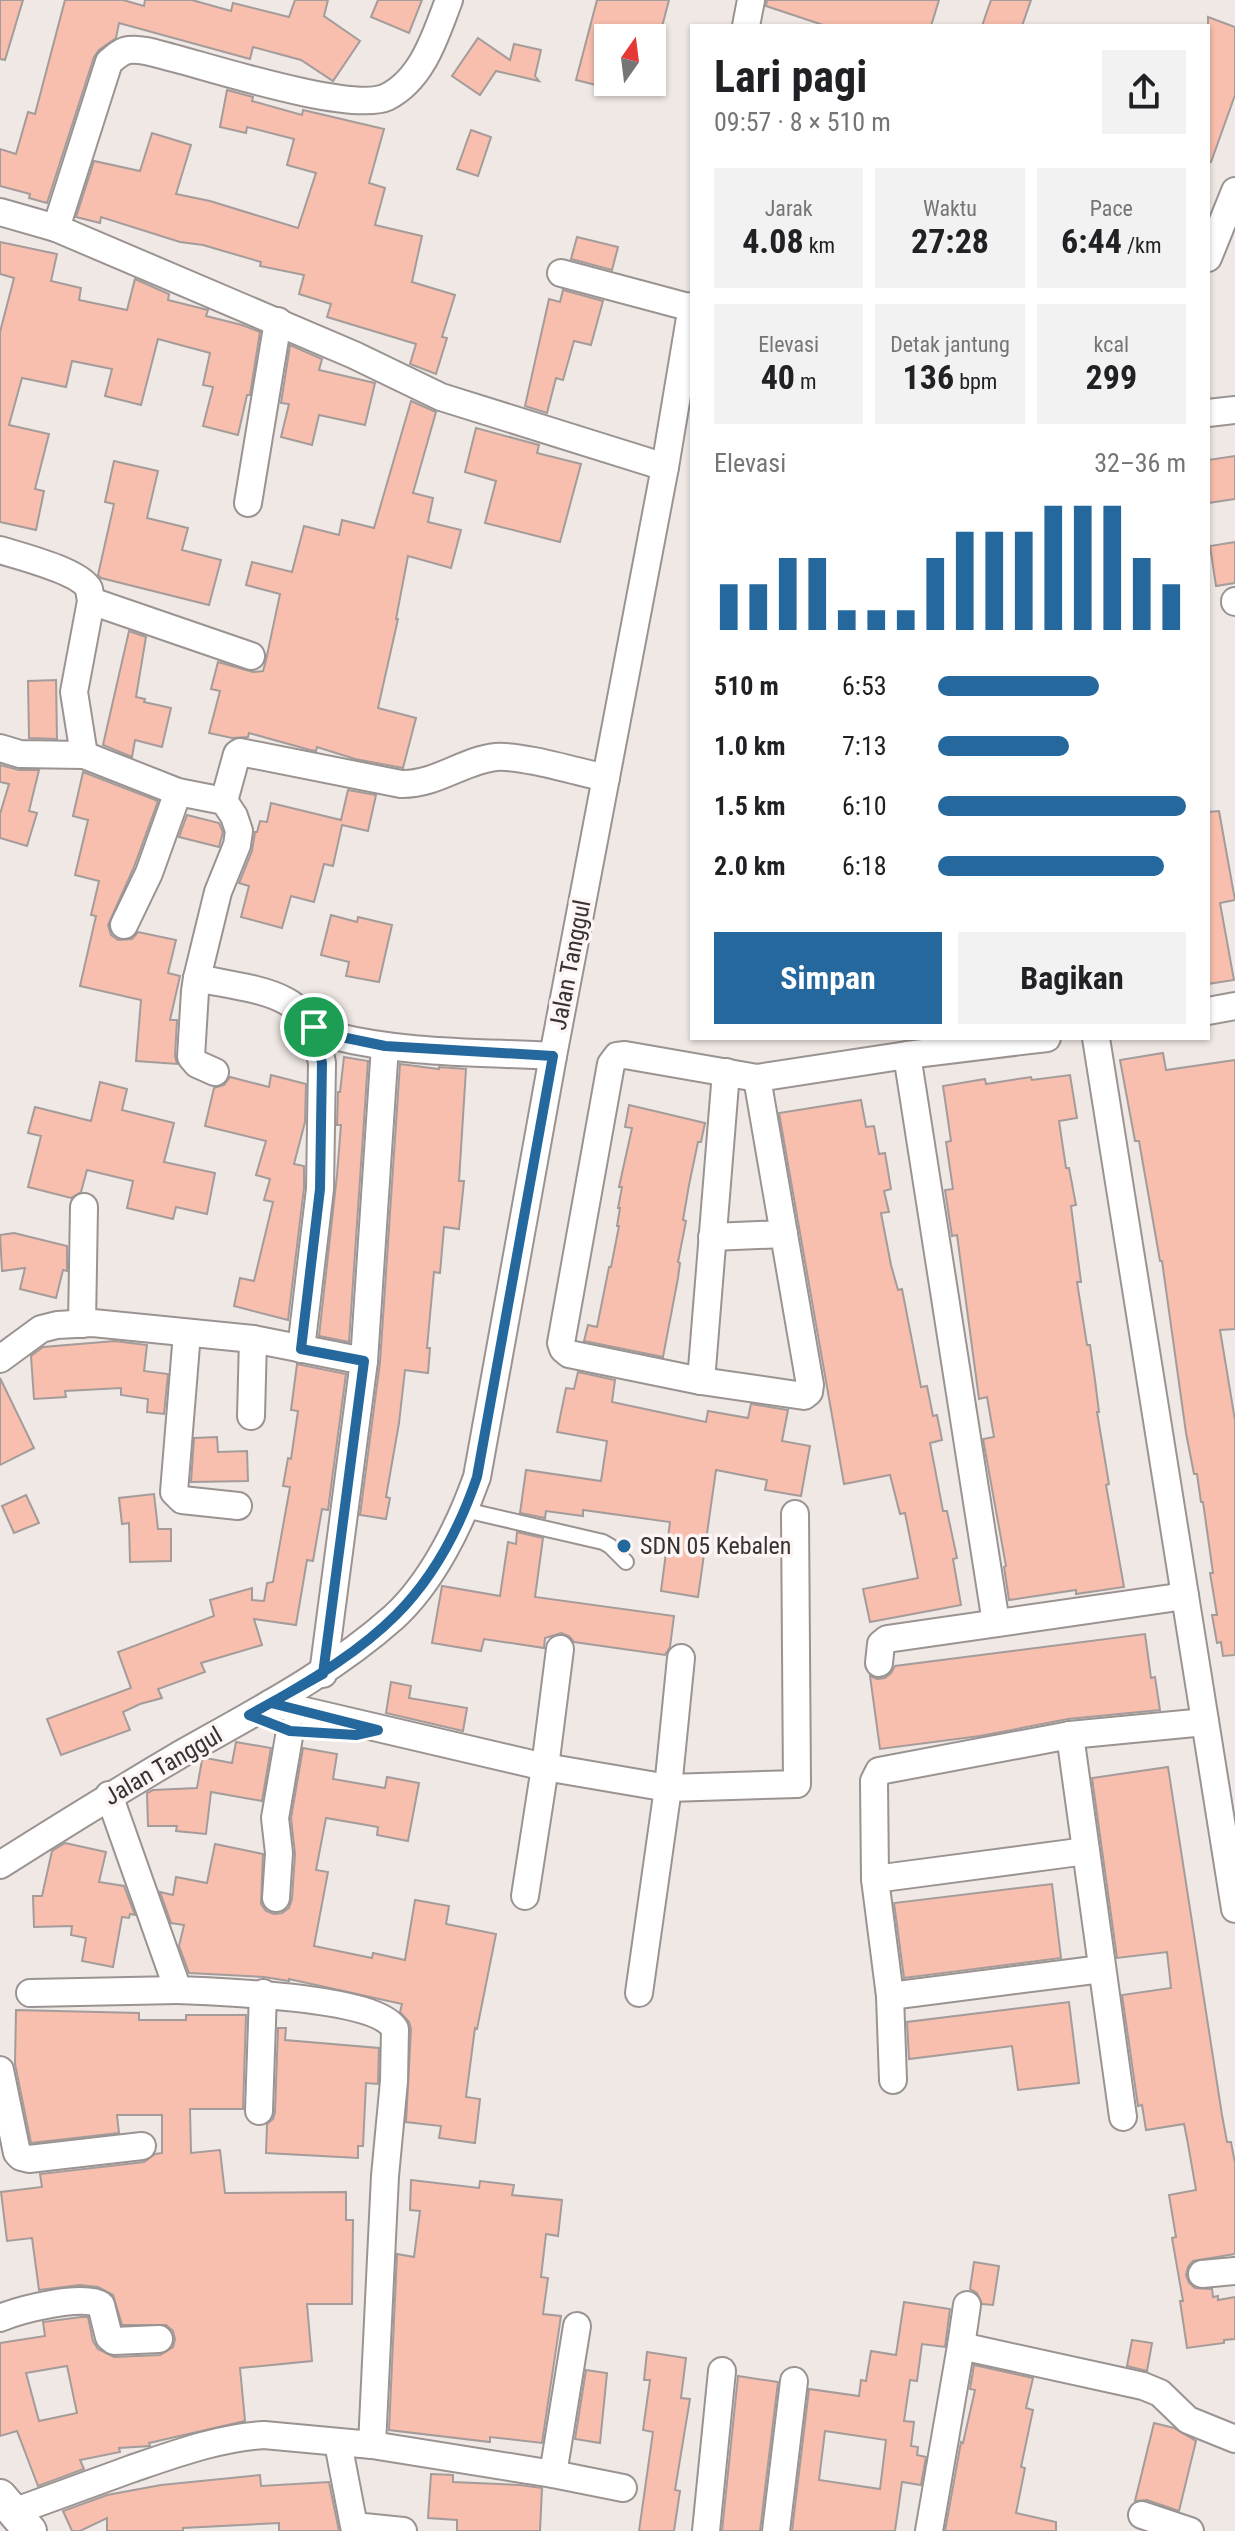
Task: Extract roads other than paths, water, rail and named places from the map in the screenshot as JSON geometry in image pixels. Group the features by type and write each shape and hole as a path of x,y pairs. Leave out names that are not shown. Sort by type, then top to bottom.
{"street":[{"path":"56,228 109,62 122,52 131,49 306,93 358,102 374,101 399,88 421,65 449,0"},
{"path":"746,24 751,0"},
{"path":"1210,253 1235,191"},
{"path":"0,212 56,228 278,321 441,397 665,467"},
{"path":"561,273 690,306"},
{"name":"Jalan Tanggul","path":"0,1865 109,1795 323,1674 396,1615 429,1574 465,1510 477,1477 690,319"},
{"path":"248,503 278,321"},
{"path":"1210,413 1235,410"},
{"path":"0,550 45,564 82,581 89,589 91,601 74,692 84,755"},
{"path":"91,601 251,656"},
{"path":"0,748 20,754 84,755 178,792 224,801 234,816 239,831 237,845 218,892 195,991 191,1057 197,1064 215,1072"},
{"path":"224,801 240,752 401,784 439,777 495,757 606,778"},
{"path":"124,925 149,873 178,792"},
{"path":"197,978 284,999 307,1017 314,1027 322,1063 320,1189 301,1349"},
{"path":"1210,1011 1235,1006"},
{"path":"314,1027 332,1035 385,1046 553,1056"},
{"path":"757,1078 809,1392 804,1396 701,1381 569,1354 561,1343 611,1064 617,1056 757,1078 1031,1040"},
{"path":"1096,1040 1235,1909"},
{"path":"323,1674 364,1361 385,1046"},
{"path":"907,1055 996,1623"},
{"path":"701,1381 726,1072"},
{"path":"82,1324 84,1207"},
{"path":"712,1237 784,1234"},
{"path":"0,1359 41,1329 82,1324 253,1339 364,1361"},
{"path":"187,1333 174,1492 182,1500 238,1506"},
{"path":"251,1416 253,1339"},
{"path":"260,1709 378,1730 545,1767 668,1788 797,1784 795,1514"},
{"path":"879,1663 881,1644 887,1639 1185,1596"},
{"path":"525,1896 560,1649"},
{"path":"639,1993 668,1788 681,1658"},
{"path":"260,1709 290,1731 356,1735 378,1730"},
{"path":"893,2080 890,1996 875,1879 874,1781 879,1771 1070,1735 1205,1722"},
{"path":"276,1898 279,1853 275,1818 290,1731"},
{"path":"1070,1735 1123,2117"},
{"path":"109,1795 178,1990"},
{"path":"875,1879 1086,1851"},
{"path":"890,1996 1102,1969"},
{"path":"30,1993 178,1990 263,1993 376,2014 387,2019 395,2029 372,2445"},
{"path":"259,2111 263,1993"},
{"path":"0,2070 17,2153 21,2157 29,2159 142,2146"},
{"path":"1202,2274 1235,2271"},
{"path":"0,2318 59,2303 94,2300 101,2305 111,2340 119,2343 159,2339"},
{"path":"929,2531 967,2305"},
{"path":"553,2474 577,2326"},
{"path":"961,2346 1143,2386 1160,2393 1188,2420 1235,2439"},
{"path":"706,2531 722,2371"},
{"path":"776,2531 794,2381"},
{"path":"14,2513 218,2441 264,2435 372,2445 623,2488"},
{"path":"338,2443 354,2526 403,2531"},
{"path":"1142,2515 1190,2531"}],"lane":[{"path":"465,1510 603,1542 626,1562"}],"place":[{"name":"SDN 05 Kebalen","path":"624,1546"}]}
